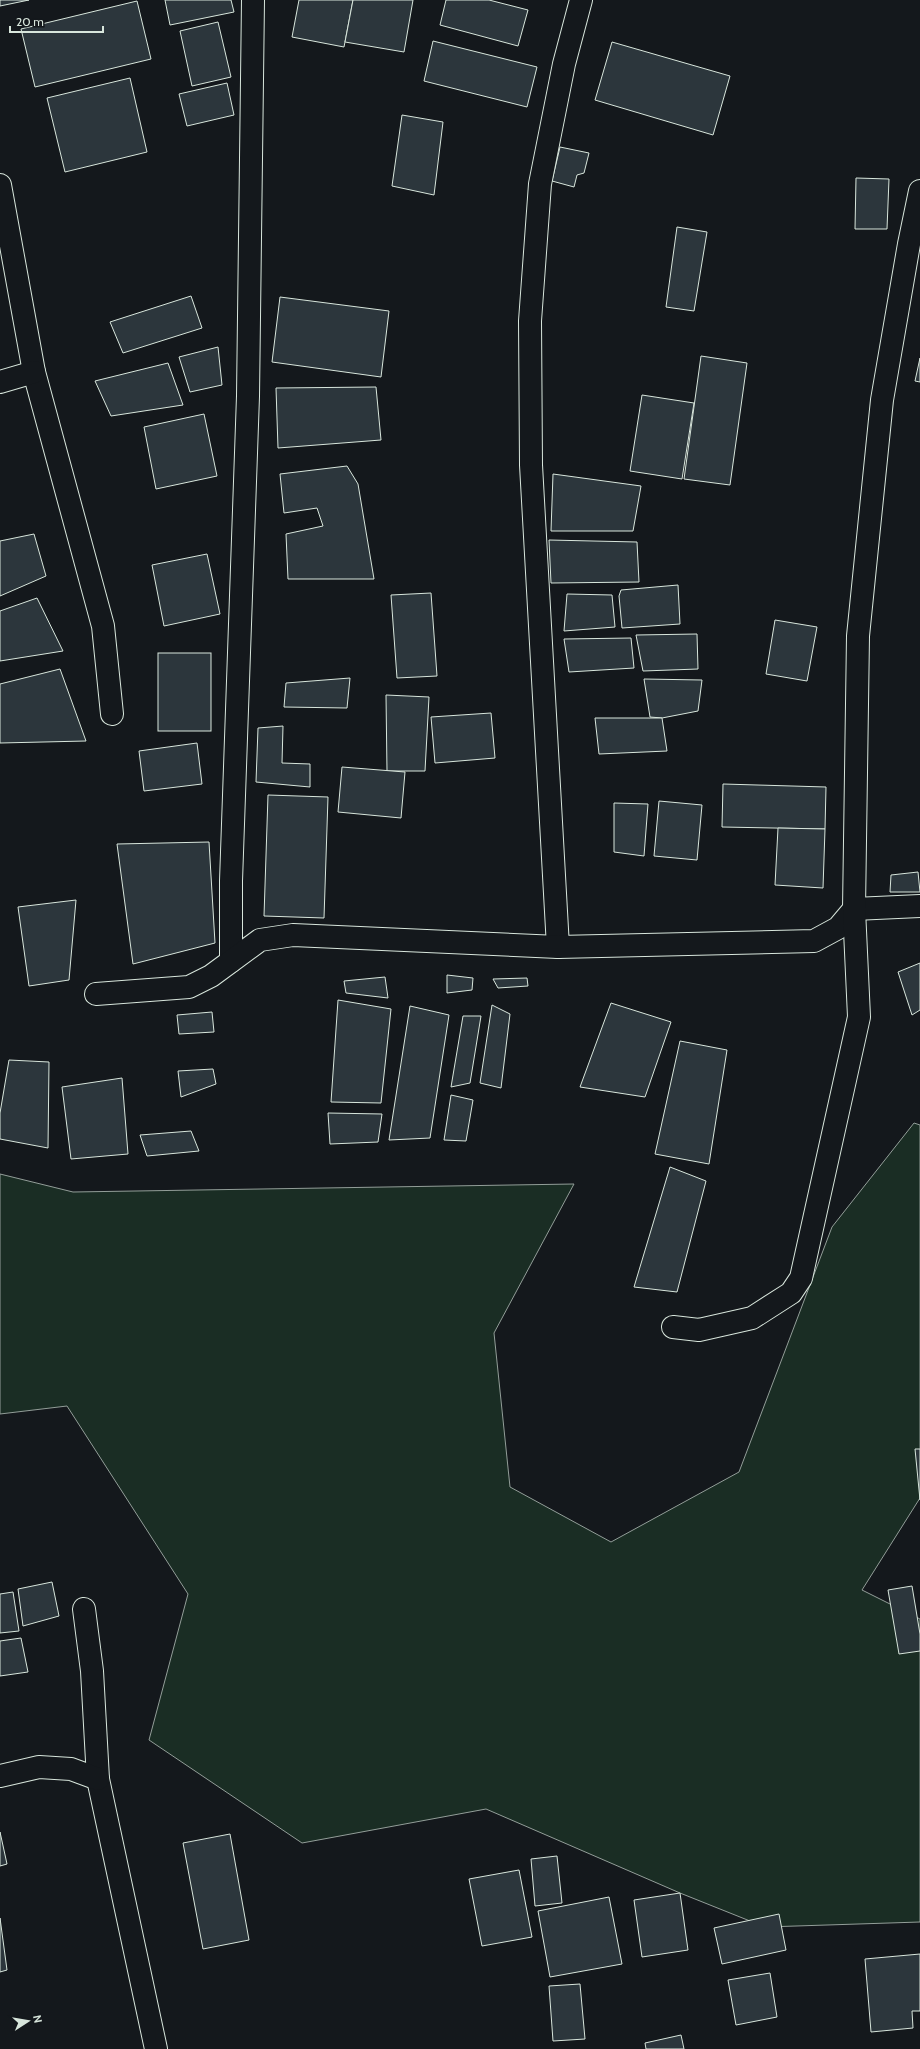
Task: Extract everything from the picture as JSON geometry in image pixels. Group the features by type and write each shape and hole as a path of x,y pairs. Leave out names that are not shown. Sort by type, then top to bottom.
{"street":[{"path":"231,961 231,880 248,396 252,0"},
{"path":"558,947 531,465 530,321 540,184 564,64 581,0"},
{"path":"0,185 34,372 103,626 112,714"},
{"path":"673,1327 699,1330 752,1318 791,1293 801,1278 858,1017 854,909 858,636 882,400 909,244 920,191"},
{"path":"0,382 34,372"},
{"path":"96,994 188,987 212,976 260,940 293,935 558,947 814,941 838,928 854,909 920,906"},
{"path":"84,1609 92,1671 98,1779 156,2049"},
{"path":"0,1776 39,1767 71,1769 98,1779"}],"green space":[{"path":"914,1123 920,1125 920,1498 862,1590 920,1619 920,1922 765,1927 680,1893 486,1809 302,1843 149,1740 188,1594 67,1406 0,1414 0,1174 73,1192 574,1184 494,1333 510,1487 611,1542 739,1472 832,1227"}],"building":[{"path":"0,0 29,0 0,6"},
{"path":"165,0 231,0 234,12 170,25"},
{"path":"299,0 353,0 344,47 292,37"},
{"path":"353,0 413,0 404,52 345,42"},
{"path":"446,0 489,0 528,10 518,46 440,25"},
{"path":"137,1 151,59 35,87 21,29"},
{"path":"218,22 231,77 192,86 180,31"},
{"path":"433,41 537,67 527,107 424,81"},
{"path":"612,42 730,76 713,135 595,100"},
{"path":"130,78 147,152 65,172 47,98"},
{"path":"227,83 234,115 187,126 179,94"},
{"path":"402,115 443,122 434,195 392,186"},
{"path":"560,147 589,153 584,173 577,175 574,187 552,181"},
{"path":"856,178 889,179 887,229 855,229"},
{"path":"677,227 707,232 694,311 666,307"},
{"path":"191,296 202,328 123,353 110,322"},
{"path":"280,297 389,311 381,377 272,362"},
{"path":"218,347 222,385 190,392 179,357"},
{"path":"701,356 747,363 730,485 684,479"},
{"path":"920,358 920,382 915,381"},
{"path":"168,363 183,405 111,416 95,381"},
{"path":"376,387 381,440 278,448 276,388"},
{"path":"642,395 694,403 682,479 630,471"},
{"path":"204,414 217,476 156,489 144,427"},
{"path":"347,466 358,484 374,579 288,579 286,534 323,526 317,508 284,513 280,474"},
{"path":"553,474 641,486 633,531 551,531"},
{"path":"34,534 46,576 0,596 0,541"},
{"path":"549,540 637,542 639,582 551,583"},
{"path":"207,554 220,614 164,626 152,565"},
{"path":"678,585 680,624 622,628 619,596 621,590"},
{"path":"431,593 437,676 397,678 391,595"},
{"path":"567,594 612,595 615,627 564,631"},
{"path":"37,598 63,651 0,661 0,611"},
{"path":"775,620 817,627 807,681 766,674"},
{"path":"697,634 698,669 643,671 636,635"},
{"path":"631,638 634,668 569,672 564,639"},
{"path":"158,653 211,653 211,731 158,731"},
{"path":"60,669 86,741 0,743 0,684"},
{"path":"350,678 347,708 284,707 286,683"},
{"path":"644,679 702,680 698,711 662,718 650,717"},
{"path":"386,695 429,697 425,771 387,771"},
{"path":"491,713 495,758 435,763 431,717"},
{"path":"595,718 662,718 667,751 599,754"},
{"path":"283,726 282,763 310,764 310,787 256,782 258,728"},
{"path":"197,743 202,784 144,791 139,751"},
{"path":"342,767 405,772 401,818 338,812"},
{"path":"723,784 826,787 825,829 722,827"},
{"path":"268,795 328,797 324,918 264,916"},
{"path":"659,801 702,805 697,860 654,856"},
{"path":"614,803 648,804 644,856 614,852"},
{"path":"778,828 825,829 823,888 775,885"},
{"path":"209,842 215,943 133,964 117,844"},
{"path":"918,872 920,892 890,892 891,875"},
{"path":"76,900 69,980 29,986 18,907"},
{"path":"920,963 920,1010 912,1015 898,972"},
{"path":"447,975 473,978 472,990 447,993"},
{"path":"385,977 388,998 346,993 344,981"},
{"path":"527,978 528,986 498,988 493,979"},
{"path":"338,1000 391,1009 381,1103 331,1102"},
{"path":"611,1003 671,1022 645,1097 580,1087"},
{"path":"492,1005 510,1014 501,1088 480,1083"},
{"path":"410,1006 449,1015 430,1138 389,1140"},
{"path":"212,1012 214,1032 179,1034 177,1015"},
{"path":"463,1016 481,1016 470,1083 451,1087"},
{"path":"680,1041 727,1050 709,1164 655,1154"},
{"path":"9,1060 49,1062 48,1148 0,1139 0,1113"},
{"path":"213,1069 216,1084 181,1097 178,1071"},
{"path":"122,1078 128,1154 71,1159 62,1087"},
{"path":"451,1095 473,1100 466,1141 444,1140"},
{"path":"328,1113 382,1114 378,1142 330,1144"},
{"path":"191,1131 199,1151 147,1156 140,1135"},
{"path":"670,1167 706,1181 677,1292 634,1287"},
{"path":"915,1449 920,1449 920,1500"},
{"path":"52,1582 59,1616 23,1626 18,1589"},
{"path":"912,1586 920,1634 920,1651 899,1654 888,1590"},
{"path":"13,1592 19,1631 0,1633 0,1594"},
{"path":"21,1638 28,1672 0,1676 0,1641"},
{"path":"0,1832 7,1864 0,1866"},
{"path":"230,1834 249,1940 203,1949 183,1843"},
{"path":"557,1856 562,1903 535,1906 531,1859"},
{"path":"519,1870 532,1937 482,1946 469,1879"},
{"path":"680,1893 688,1950 642,1957 634,1900"},
{"path":"609,1897 622,1964 550,1977 538,1911"},
{"path":"779,1914 786,1950 722,1964 714,1928"},
{"path":"0,1918 7,1970 0,1972"},
{"path":"920,1954 920,2011 912,2011 913,2028 871,2032 865,1959"},
{"path":"770,1973 777,2017 736,2025 728,1980"},
{"path":"580,1984 585,2039 553,2041 549,1986"},
{"path":"681,2035 684,2049 646,2049 645,2043"}]}
